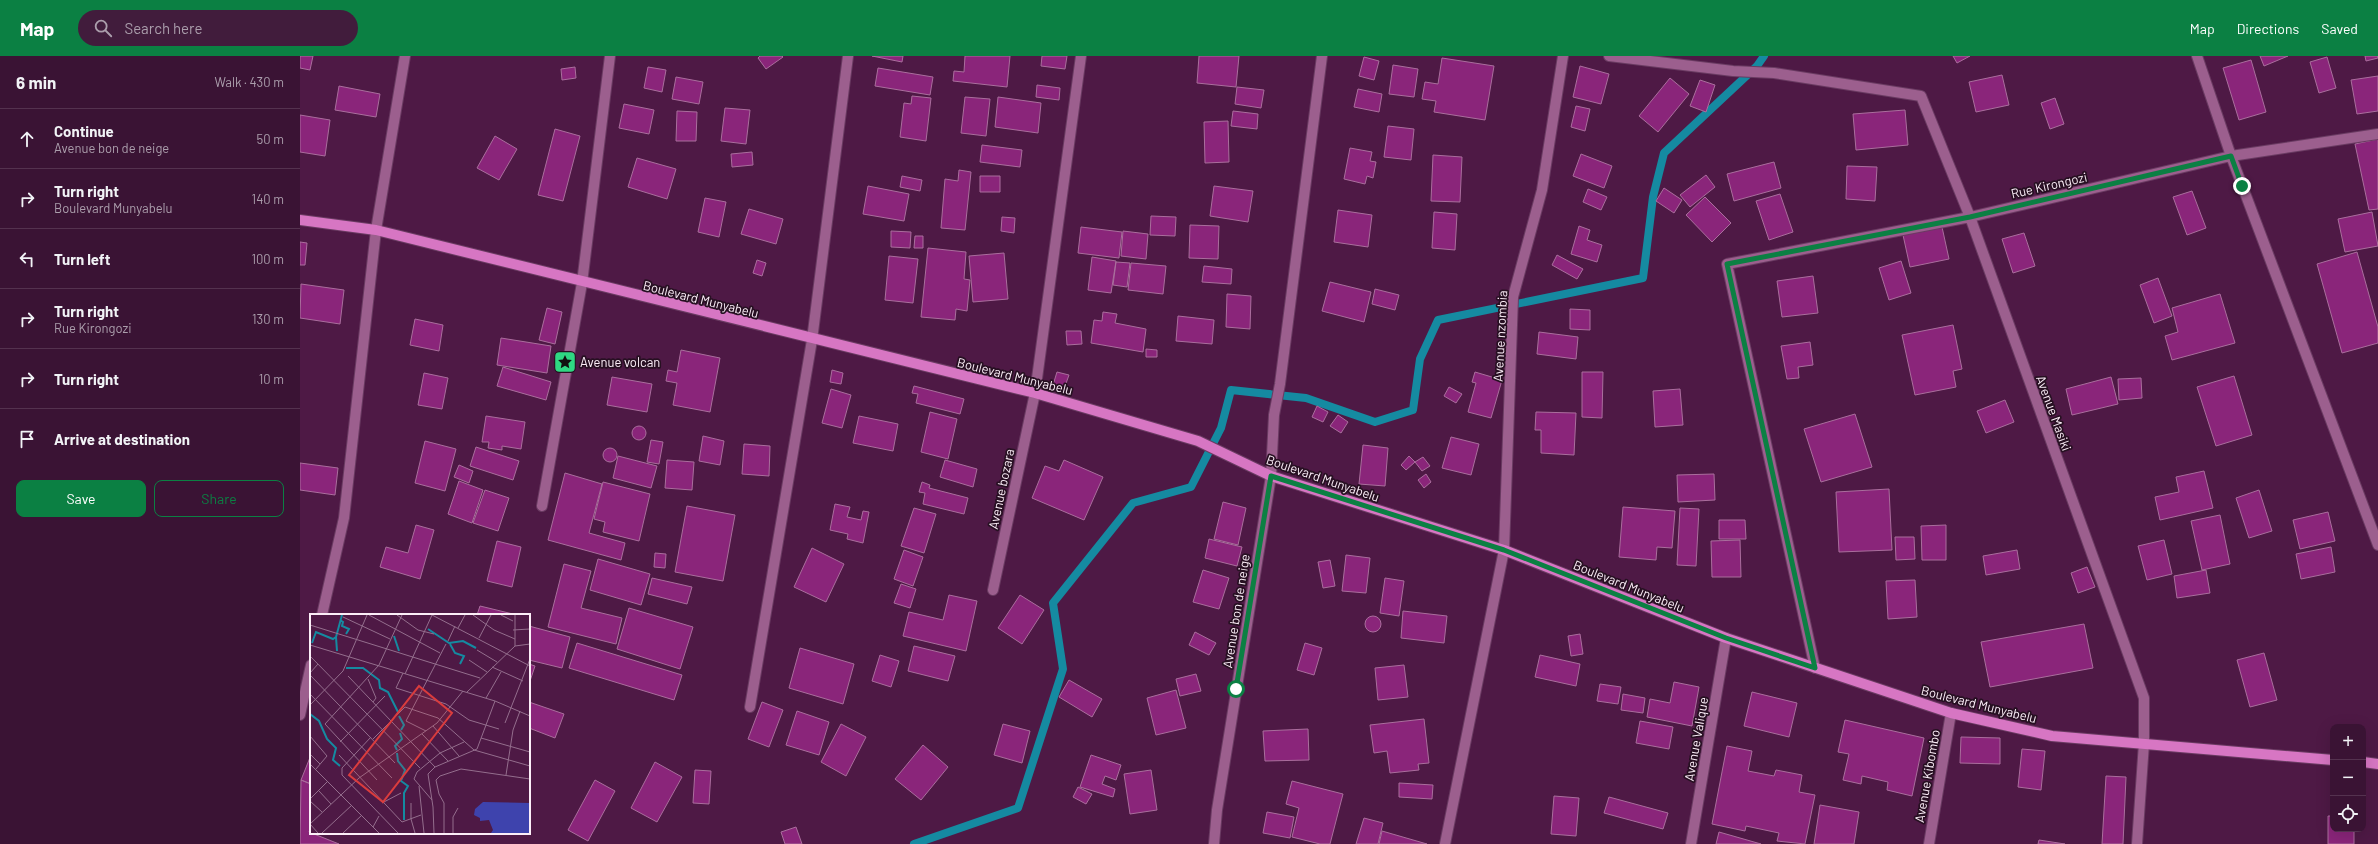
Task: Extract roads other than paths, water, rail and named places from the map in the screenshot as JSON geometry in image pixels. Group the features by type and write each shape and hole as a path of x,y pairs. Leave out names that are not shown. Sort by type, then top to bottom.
{"street":[{"path":"322,614 344,518 376,230 405,56"},
{"path":"542,506 582,283 610,56"},
{"path":"750,707 812,340 848,56"},
{"name":"Avenue bozara","path":"993,590 1034,393 1081,56"},
{"name":"Avenue bon de neige","path":"1214,844 1217,810 1271,476 1274,415 1280,384 1322,56"},
{"name":"Avenue nzombia","path":"1446,844 1504,550 1513,297 1542,190 1563,56"},
{"name":"Avenue Masiki","path":"1609,56 1733,71 1774,73 1921,96 1970,217 2144,698 2144,743 2137,844"},
{"path":"2197,56 2231,156 2378,545"},
{"name":"Rue Kirongozi","path":"1815,668 1727,264 1970,217 2231,156 2378,134"},
{"name":"Boulevard Munyabelu","path":"300,220 376,230 812,340 1034,393 1198,441 1271,476 1504,550 1726,638 1951,713 2052,736 2330,760"},
{"name":"Avenue Valique","path":"1691,844 1726,638"},
{"path":"300,715 310,670"},
{"name":"Avenue Kibombo","path":"1929,844 1951,713"},
{"path":"2366,762 2378,764"}],"waterway":[{"path":"914,844 1018,808 1063,669 1053,603 1133,503 1191,487 1221,428 1231,390 1306,398 1375,422 1413,410 1420,359 1438,320 1643,278 1653,197 1664,153 1757,66 1764,56"}],"place":[{"name":"Avenue volcan","path":"565,362"}]}
